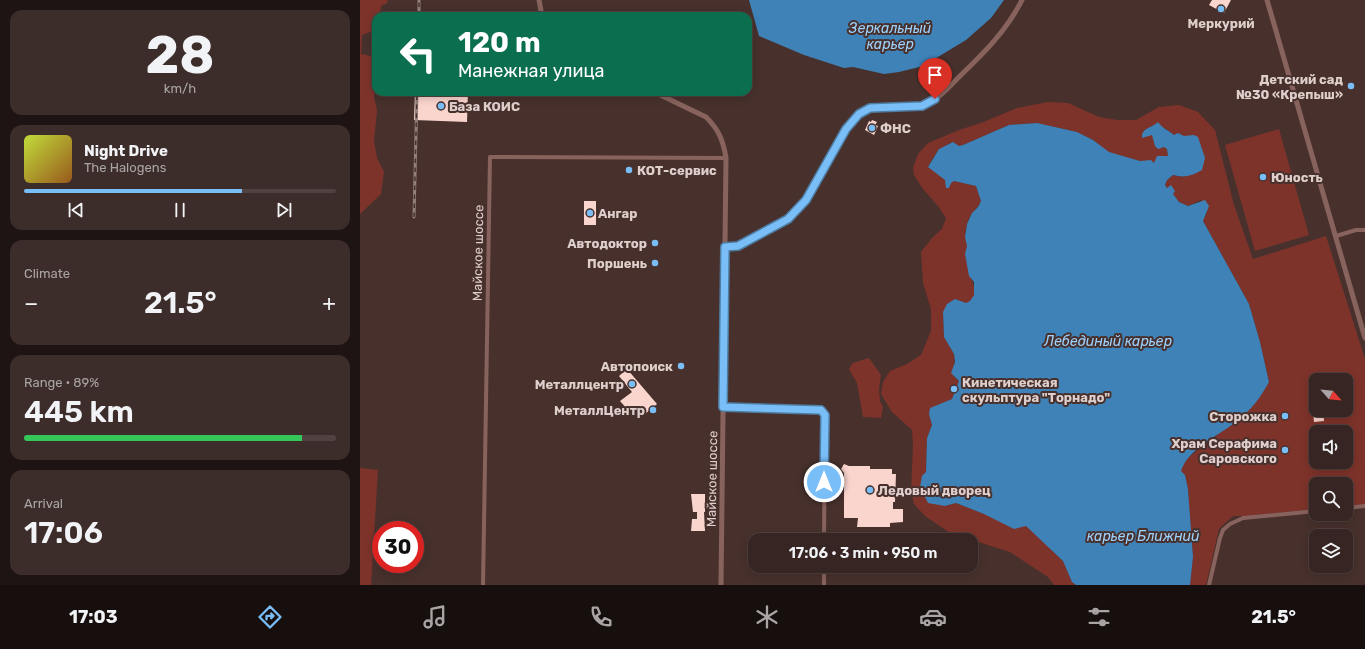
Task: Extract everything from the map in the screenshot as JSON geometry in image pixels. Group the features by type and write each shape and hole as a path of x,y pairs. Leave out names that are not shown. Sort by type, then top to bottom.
{"street":[{"path":"539,0 541,12"},
{"path":"725,247 738,246 788,219 806,200 846,129 859,114 870,108 876,107 922,106 941,94 984,53 1004,29 1022,0"},
{"path":"1267,0 1365,338"},
{"name":"Майское шоссе","path":"663,96 688,107 713,124 723,140 726,158 721,585"},
{"name":"Майское шоссе","path":"483,585 490,157 726,158"},
{"path":"1336,236 1356,230 1365,230"},
{"path":"723,407 821,410 825,415 824,533"},
{"path":"1353,507 1365,506"},
{"path":"1209,585 1220,538 1223,530 1230,524 1243,518 1309,512"},
{"path":"824,573 824,585"}],"shaded area":[{"path":"360,0 388,0 387,3 381,6 380,12 372,12 372,31 362,35 361,54 372,56 372,96 374,96 377,110 374,141 377,158 384,172 381,194 360,214"},
{"path":"1048,102 1068,103 1099,117 1117,120 1136,120 1159,107 1179,105 1198,112 1215,130 1234,205 1253,259 1326,236 1365,359 1365,505 1353,506 1353,477 1309,477 1309,510 1233,516 1219,529 1206,585 1190,585 1193,557 1188,489 1185,475 1180,471 1191,456 1215,437 1269,382 1260,342 1249,304 1203,221 1207,213 1201,200 1188,206 1179,202 1165,185 1167,180 1173,175 1182,177 1205,158 1200,150 1190,141 1178,133 1174,135 1160,126 1144,130 1152,135 1161,148 1165,147 1167,149 1168,156 1154,163 1140,161 1108,152 1093,140 1077,132 1037,123 1009,125 959,146 953,142 939,149 928,166 951,183 954,181 976,186 981,201 969,218 965,234 967,245 967,262 975,292 974,296 966,304 955,299 943,312 944,337 954,354 954,377 959,381 952,399 930,409 929,414 932,425 927,438 926,472 945,506 956,503 984,514 1026,525 1063,561 1072,582 1076,585 1054,585 1048,577 1010,552 978,542 978,533 950,533 925,516 914,504 911,491 913,445 912,430 892,412 881,394 883,382 890,371 907,364 921,355 931,331 931,309 923,283 921,252 932,238 942,229 946,218 923,189 914,175 913,168 918,154 928,143 959,130 981,123 1017,108"},
{"name":"Юность","path":"1279,129 1309,235 1255,251 1225,145"},
{"path":"869,358 881,375 879,389 880,401 883,407 881,418 863,417 857,383 849,369 853,363"},
{"path":"360,468 378,470 375,521 372,521 371,585 360,585"}],"water":[{"name":"Зеркальный карьер","path":"749,0 1004,0 991,18 966,40 923,66 884,74 853,67 844,68 804,55 759,36"},
{"name":"Лебединый карьер","path":"1158,122 1174,135 1178,133 1184,136 1194,135 1198,137 1205,158 1202,170 1188,176 1173,175 1167,180 1165,185 1167,188 1171,185 1175,191 1173,194 1179,202 1188,206 1205,200 1209,206 1203,221 1249,304 1260,342 1269,382 1252,407 1231,426 1206,442 1191,455 1181,471 1185,475 1188,489 1193,557 1190,585 1076,585 1072,582 1063,561 1026,526 1014,529 984,514 956,503 945,506 928,503 920,487 922,476 926,472 927,438 932,425 929,414 930,408 952,399 959,381 951,373 955,362 954,354 944,337 943,312 947,304 955,299 966,303 970,301 974,295 974,282 969,276 965,254 967,246 965,237 967,224 972,213 981,201 976,186 954,181 951,183 949,188 946,188 945,180 928,167 939,149 953,142 959,146 1009,125 1037,123 1077,132 1093,140 1109,152 1140,161 1151,160 1154,163 1157,156 1168,156 1167,149 1164,147 1158,149 1155,146 1152,135 1142,138 1142,135 1145,130"}],"building":[{"name":"Меркурий","path":"1212,0 1231,0 1224,13 1209,5"},
{"name":"База КОИС","path":"415,96 468,96 467,122 414,120"},
{"name":"ФНС","path":"872,120 877,122 875,125 878,126 874,135 865,130 869,121 871,122"},
{"name":"Ангар","path":"584,201 596,201 596,225 584,225"},
{"name":"Металлцентр","path":"627,369 657,404 645,414 640,408 637,410 633,406 628,410 620,401 632,392 619,376"},
{"path":"1314,417 1324,417 1324,421 1314,422"},
{"name":"Ледовый дворец","path":"844,464 849,466 870,466 870,469 892,469 892,474 896,474 895,502 893,502 893,509 903,509 903,522 890,523 890,527 857,527 858,518 844,518 844,473 841,469"},
{"path":"691,494 705,494 705,531 691,531 692,519 697,519 697,512 693,512"}],"railway":[{"path":"419,0 419,12"},
{"path":"414,217 417,96"}],"place":[{"name":"Меркурий","path":"1221,9"},
{"name":"Детский сад №30 «Крепыш»","path":"1351,86"},
{"name":"База КОИС","path":"441,106"},
{"name":"ФНС","path":"872,128"},
{"name":"КОТ-сервис","path":"629,170"},
{"name":"Юность","path":"1263,177"},
{"name":"Ангар","path":"590,213"},
{"name":"Автодоктор","path":"655,243"},
{"name":"Поршень","path":"655,263"},
{"name":"Автопоиск","path":"681,366"},
{"name":"Металлцентр","path":"632,384"},
{"name":"Кинетическая скульптура \"Торнадо\"","path":"954,389"},
{"name":"МеталлЦентр","path":"653,410"},
{"name":"Сторожка","path":"1285,416"},
{"name":"Храм Серафима Саровского","path":"1285,450"},
{"name":"Ледовый дворец","path":"870,490"}],"route":[{"path":"824,482 825,415 821,410 723,407 725,247 738,246 746,243 788,219 806,200 846,129 859,114 870,108 876,107 922,106 935,99"}],"water label":[{"name":"карьер Ближний","path":"1143,536"}]}
